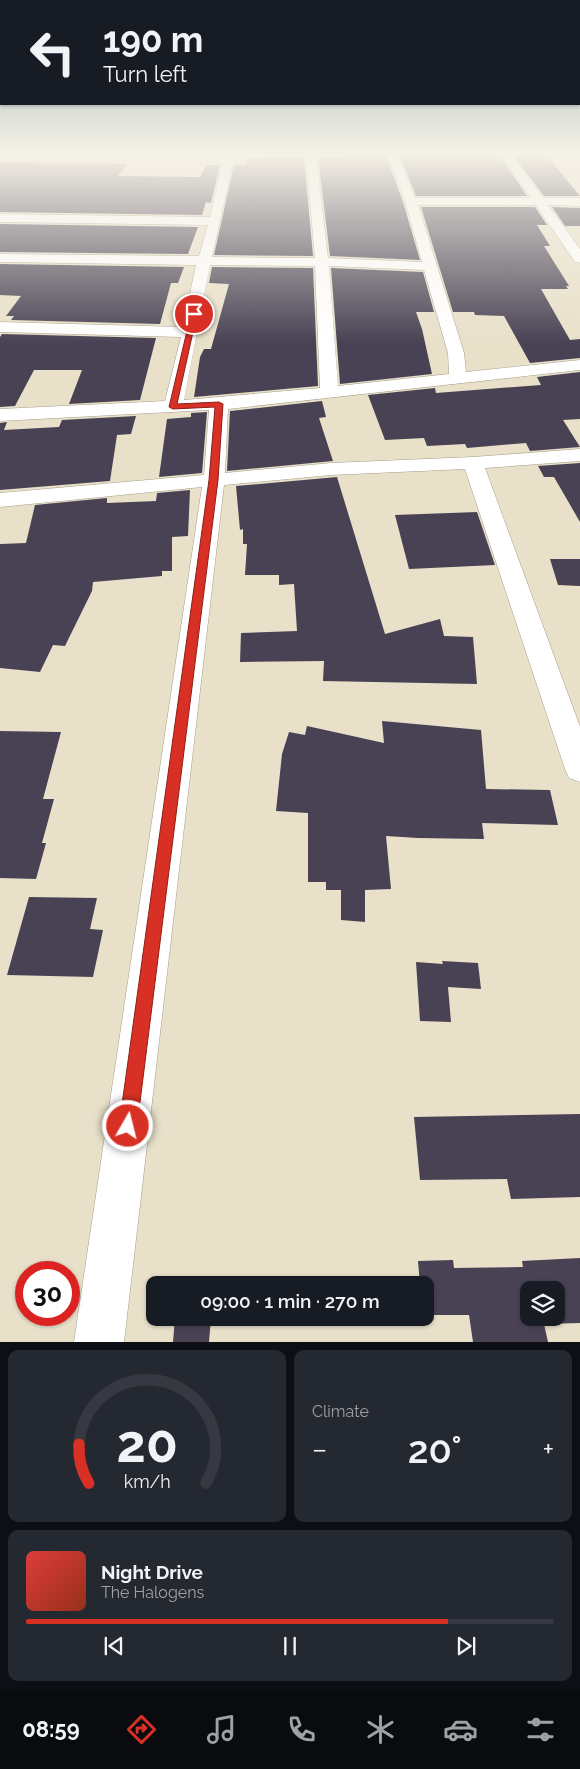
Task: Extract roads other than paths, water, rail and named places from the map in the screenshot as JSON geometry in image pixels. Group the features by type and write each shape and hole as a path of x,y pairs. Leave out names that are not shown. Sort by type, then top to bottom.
{"street":[{"path":"45,219 215,221 204,261 173,407"},
{"path":"317,219 322,262 329,391"},
{"path":"415,219 456,353 458,378"},
{"path":"552,219 580,259"},
{"path":"0,258 322,262 429,266"},
{"path":"0,328 190,332"},
{"path":"0,415 219,404 580,365"},
{"path":"100,1342 214,480 219,404"},
{"path":"0,500 331,469 472,463 580,454"},
{"path":"472,463 580,769"}]}
